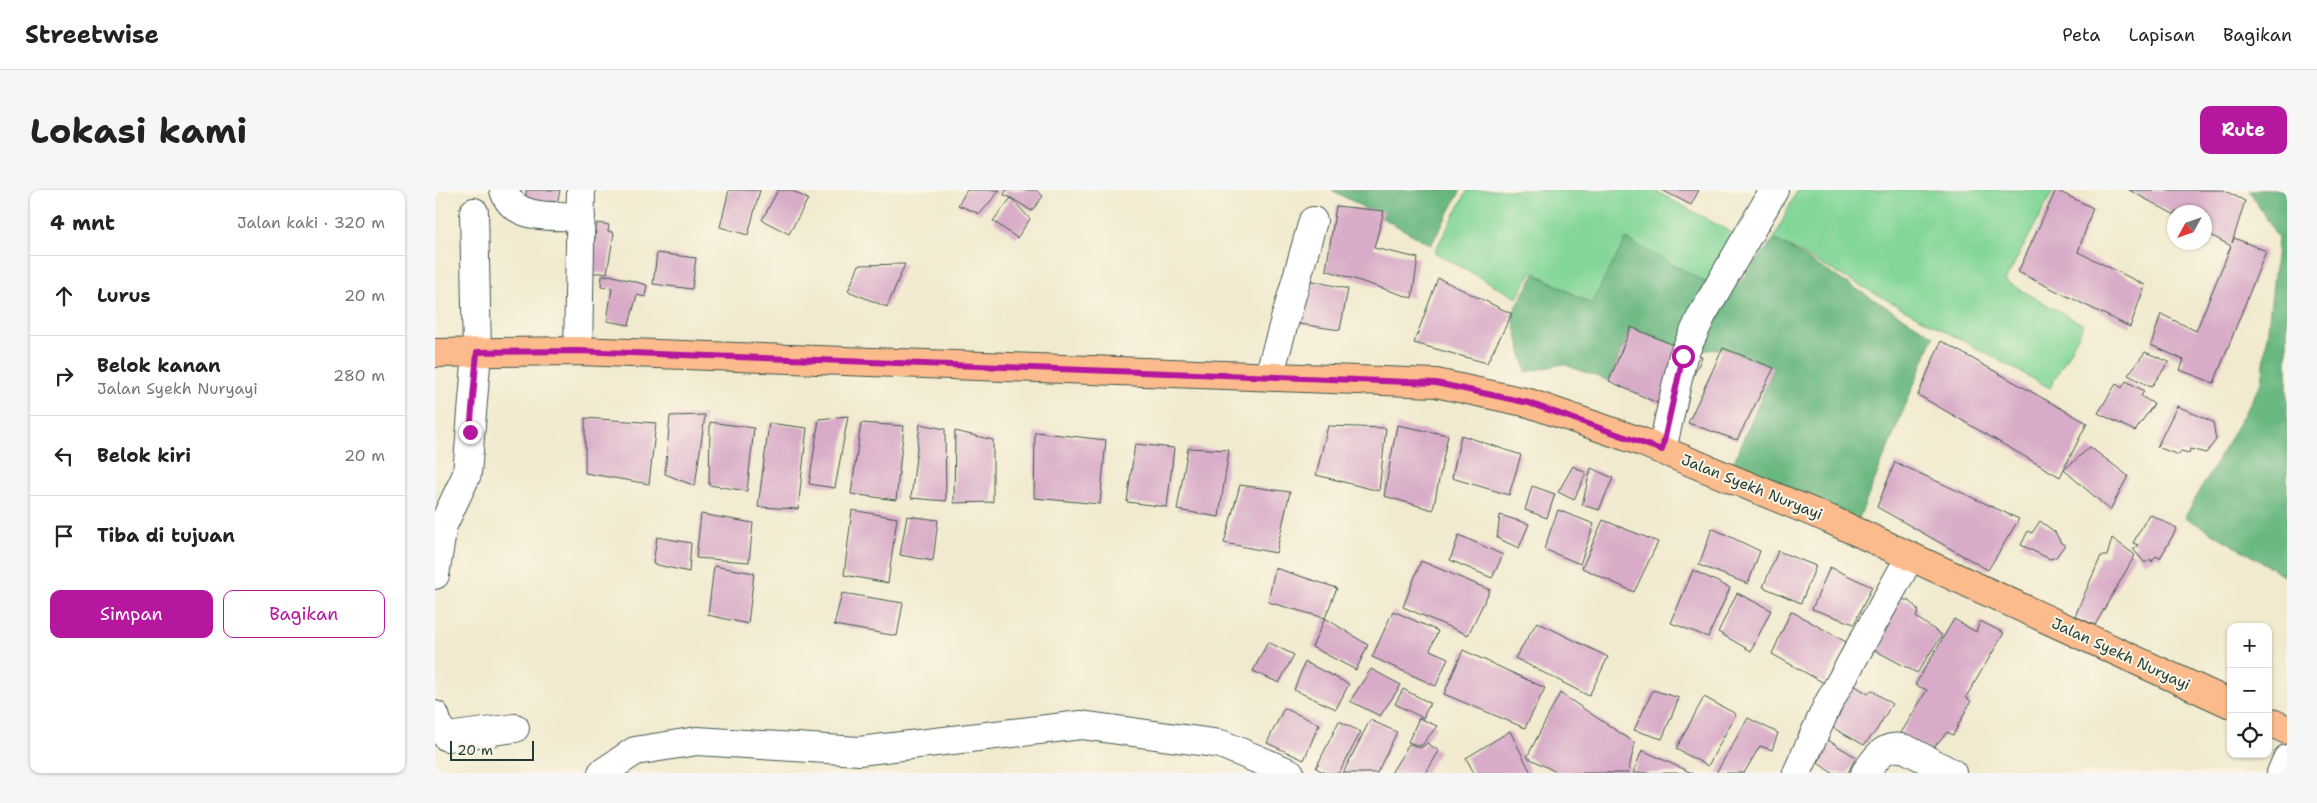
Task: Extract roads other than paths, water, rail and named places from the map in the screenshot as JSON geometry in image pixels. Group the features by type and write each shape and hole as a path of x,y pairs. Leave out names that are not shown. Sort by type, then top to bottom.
{"main road":[{"name":"Jalan Syekh Nuryayi","path":"435,354 577,351 1436,383 1529,403 1662,450 1829,519 2227,702"},
{"path":"2272,723 2287,730"}],"street":[{"path":"504,190 510,201 529,214 581,203 577,351"},
{"path":"1662,450 1683,356 1702,315 1774,190"},
{"path":"435,574 443,525 467,474 477,352 474,212"},
{"path":"1269,376 1313,221"},
{"path":"1807,769 1828,704 1909,557"},
{"path":"435,716 439,728 447,737 515,728"},
{"path":"603,773 635,751 697,741 859,751 1081,725 1221,744 1290,773"},
{"path":"1865,773 1879,754 1888,748 1898,747 1906,749 1952,773"},
{"path":"2281,773 2287,759"}]}
